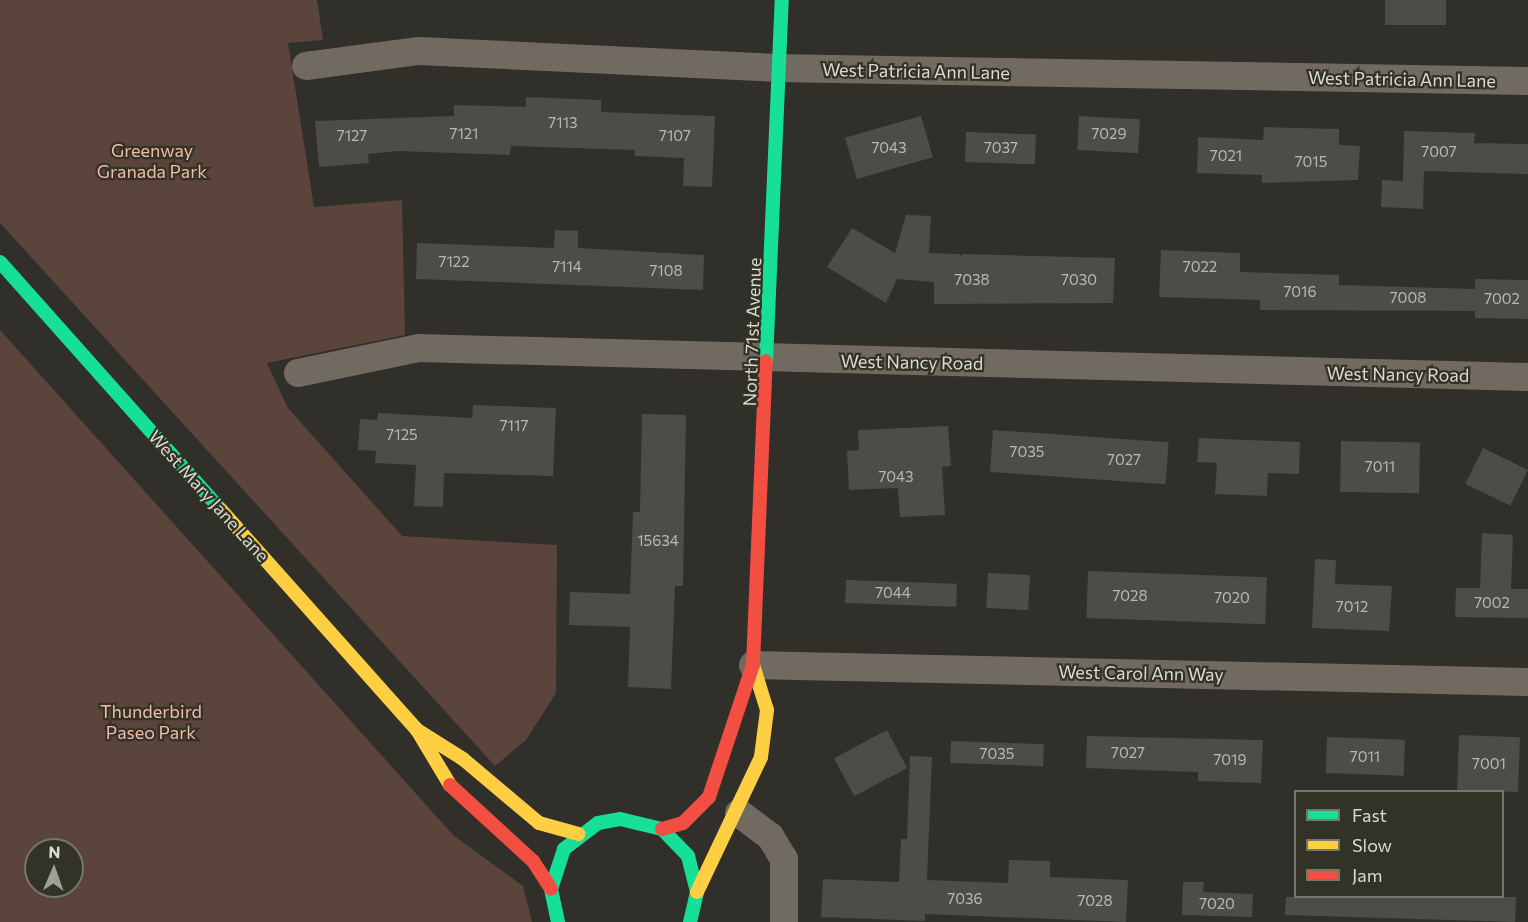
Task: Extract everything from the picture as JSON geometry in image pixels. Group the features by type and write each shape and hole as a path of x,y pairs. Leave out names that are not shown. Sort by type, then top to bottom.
{"street":[{"name":"North 71st Avenue","path":"697,892 688,856 662,829 683,823 709,797 753,665 770,359 777,68 782,0"},
{"name":"West Patricia Ann Lane","path":"306,66 419,51 777,68 1528,81"},
{"name":"West Mary Jane Lane","path":"0,262 417,730 440,776 533,861 550,889"},
{"name":"West Nancy Road","path":"298,373 418,348 770,359 1528,377"},
{"name":"North 71st Avenue","path":"690,922 697,892 713,851 740,813 761,757 767,710 753,665"},
{"name":"West Carol Ann Way","path":"753,665 1528,682"},
{"name":"West Mary Jane Lane","path":"417,730 463,759 539,824 579,834"},
{"path":"740,813 770,836 784,859 784,922"},
{"path":"558,922 550,889 564,849 579,834 620,819 662,829"}],"green space":[{"name":"Greenway Granada Park","path":"0,0 317,0 323,40 288,43 314,207 402,200 405,335 267,363 288,408 402,536 557,545 556,693 526,740 495,766 0,223"},
{"name":"Thunderbird Paseo Park","path":"0,330 454,836 523,886 532,922 0,922"}],"building":[{"path":"1385,0 1446,0 1446,25 1385,25"},
{"path":"526,97 601,100 601,112 715,116 712,187 683,186 684,158 635,156 635,150 511,146 510,155 398,151 368,154 369,163 319,167 315,121 454,116 454,105 526,107"},
{"path":"921,116 933,157 857,179 845,138"},
{"path":"1079,116 1140,119 1138,153 1077,150"},
{"path":"1264,127 1339,129 1339,145 1360,146 1358,180 1262,183 1262,175 1197,173 1198,137 1263,140"},
{"path":"1404,131 1475,133 1474,143 1528,144 1528,174 1424,171 1423,209 1381,207 1382,180 1403,181"},
{"path":"966,132 1036,134 1035,164 965,162"},
{"path":"906,215 931,216 929,253 960,254 962,258 962,254 1115,258 1113,303 934,304 934,282 897,279 886,303 827,267 852,228 895,253"},
{"path":"555,230 578,231 578,248 704,255 703,290 416,279 417,243 554,248"},
{"path":"1161,250 1240,253 1240,272 1339,275 1339,285 1475,289 1475,279 1528,280 1528,319 1475,318 1475,311 1260,310 1260,300 1159,297"},
{"path":"473,405 556,408 553,476 444,473 443,507 414,506 416,465 375,463 376,451 358,450 360,419 377,420 378,413 472,418"},
{"path":"642,414 686,415 683,586 675,586 671,689 628,687 630,627 569,625 570,592 630,594 633,512 640,512"},
{"path":"948,426 951,466 942,467 945,515 900,517 898,488 849,490 847,451 859,450 858,430"},
{"path":"993,430 1169,442 1166,484 990,472"},
{"path":"1199,438 1300,442 1299,474 1268,473 1267,496 1215,494 1217,463 1197,462"},
{"path":"1341,441 1420,442 1419,493 1340,492"},
{"path":"1483,448 1528,470 1510,506 1465,484"},
{"path":"1482,533 1513,535 1511,589 1528,589 1528,618 1455,617 1456,588 1480,588"},
{"path":"1315,559 1336,560 1335,584 1392,586 1389,631 1312,628"},
{"path":"1088,571 1267,577 1265,624 1086,618"},
{"path":"988,573 1030,575 1028,610 986,608"},
{"path":"846,580 957,584 956,607 845,603"},
{"path":"887,730 907,768 854,796 834,758"},
{"path":"1459,735 1520,737 1518,792 1458,790"},
{"path":"1087,736 1263,740 1261,783 1198,781 1198,772 1086,768"},
{"path":"1327,737 1405,740 1404,776 1326,773"},
{"path":"951,741 1044,744 1043,766 950,763"},
{"path":"910,756 932,757 927,880 1008,883 1009,860 1050,861 1050,877 1128,880 1126,922 925,914 925,921 821,917 823,879 899,882 901,839 907,839"},
{"path":"1183,882 1204,882 1203,892 1253,894 1252,917 1182,915"},
{"path":"1286,897 1516,897 1515,922 1285,915"}],"traffic: fast":[{"path":"766,361 782,0"},
{"path":"0,262 221,510"},
{"path":"558,922 551,889 564,849 598,823 620,819 662,829 688,856 697,892 690,922"}],"traffic: slow":[{"path":"221,510 417,730 450,785"},
{"path":"697,892 761,757 767,710 753,665"},
{"path":"417,730 463,759 539,823 579,834"}],"traffic: jam":[{"path":"662,829 683,823 709,797 753,665 766,361"},
{"path":"450,785 533,861 551,889"}]}
